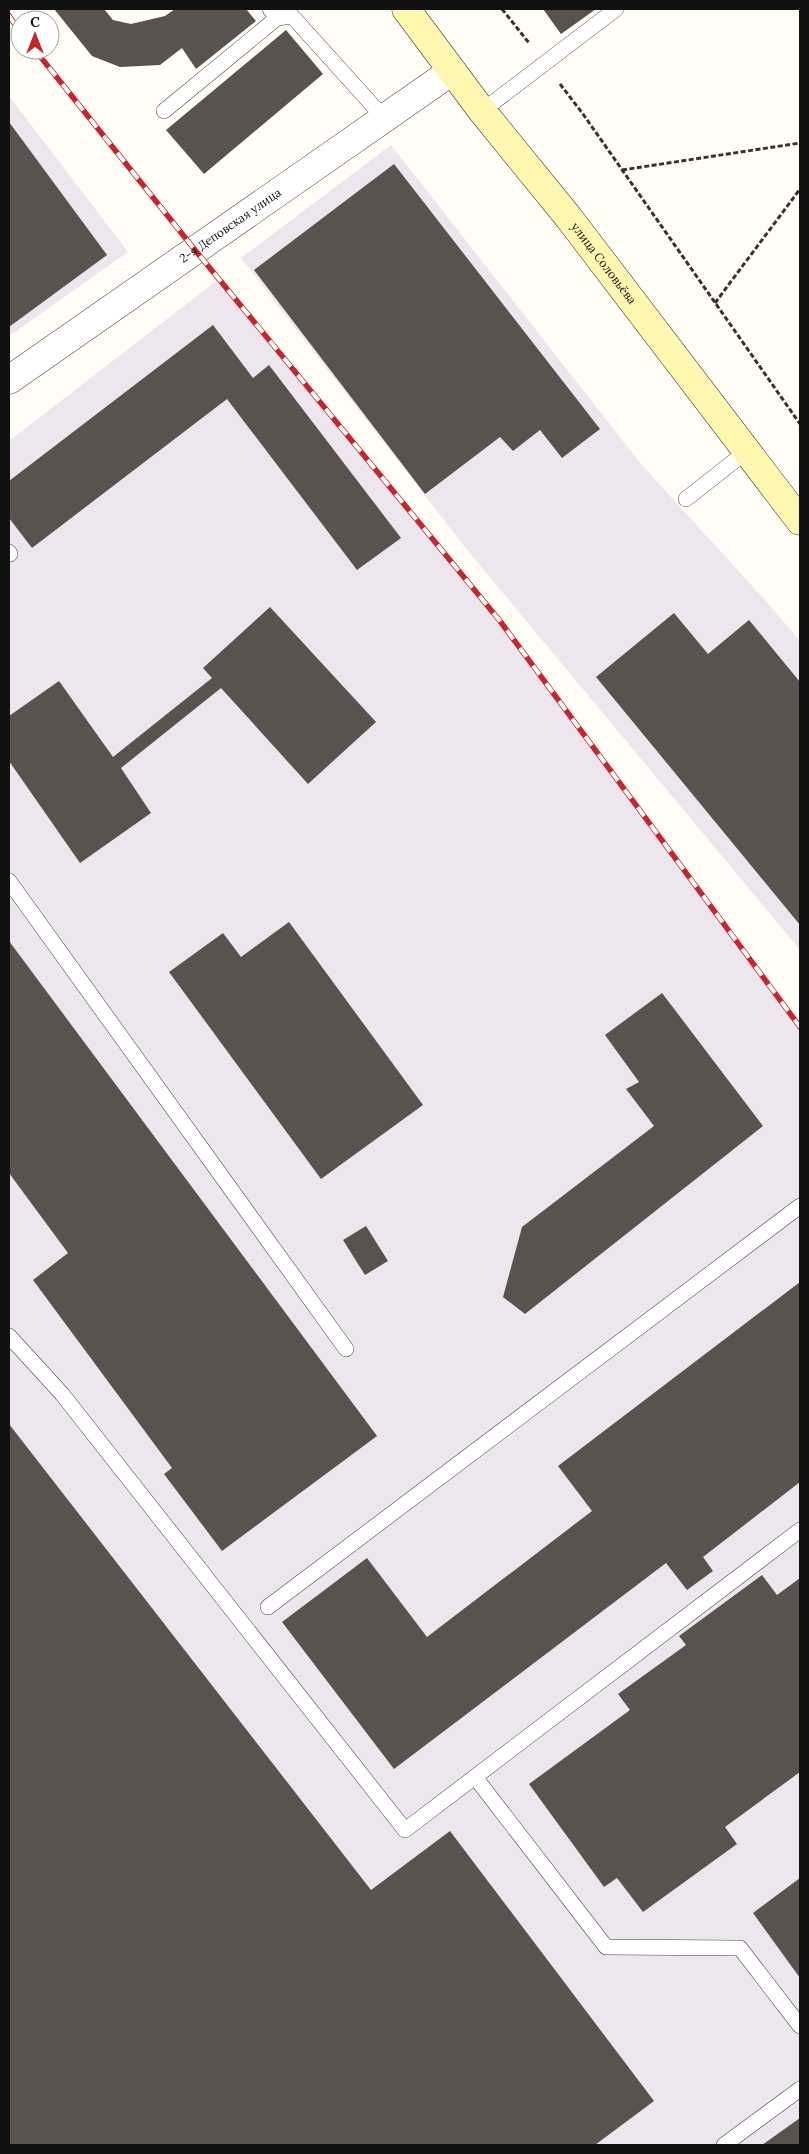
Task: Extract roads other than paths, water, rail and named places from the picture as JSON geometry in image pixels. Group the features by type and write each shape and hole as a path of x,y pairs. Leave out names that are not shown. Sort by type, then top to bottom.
{"street":[{"name":"улица Соловьёва","path":"406,9 482,111 569,218 800,521"},
{"name":"2-я Деповская улица","path":"9,380 452,71"}],"lane":[{"path":"482,111 616,9"},
{"path":"164,111 274,13 292,16 384,118"},
{"path":"686,499 747,451"},
{"path":"9,881 346,1349"},
{"path":"268,1607 800,1206"},
{"path":"9,1336 62,1394 405,1830 800,1530"},
{"path":"475,1777 606,1947 740,1948 800,2026"},
{"path":"724,2145 800,2089"}],"railway":[{"path":"43,60 195,250 500,621 800,1027"}]}
